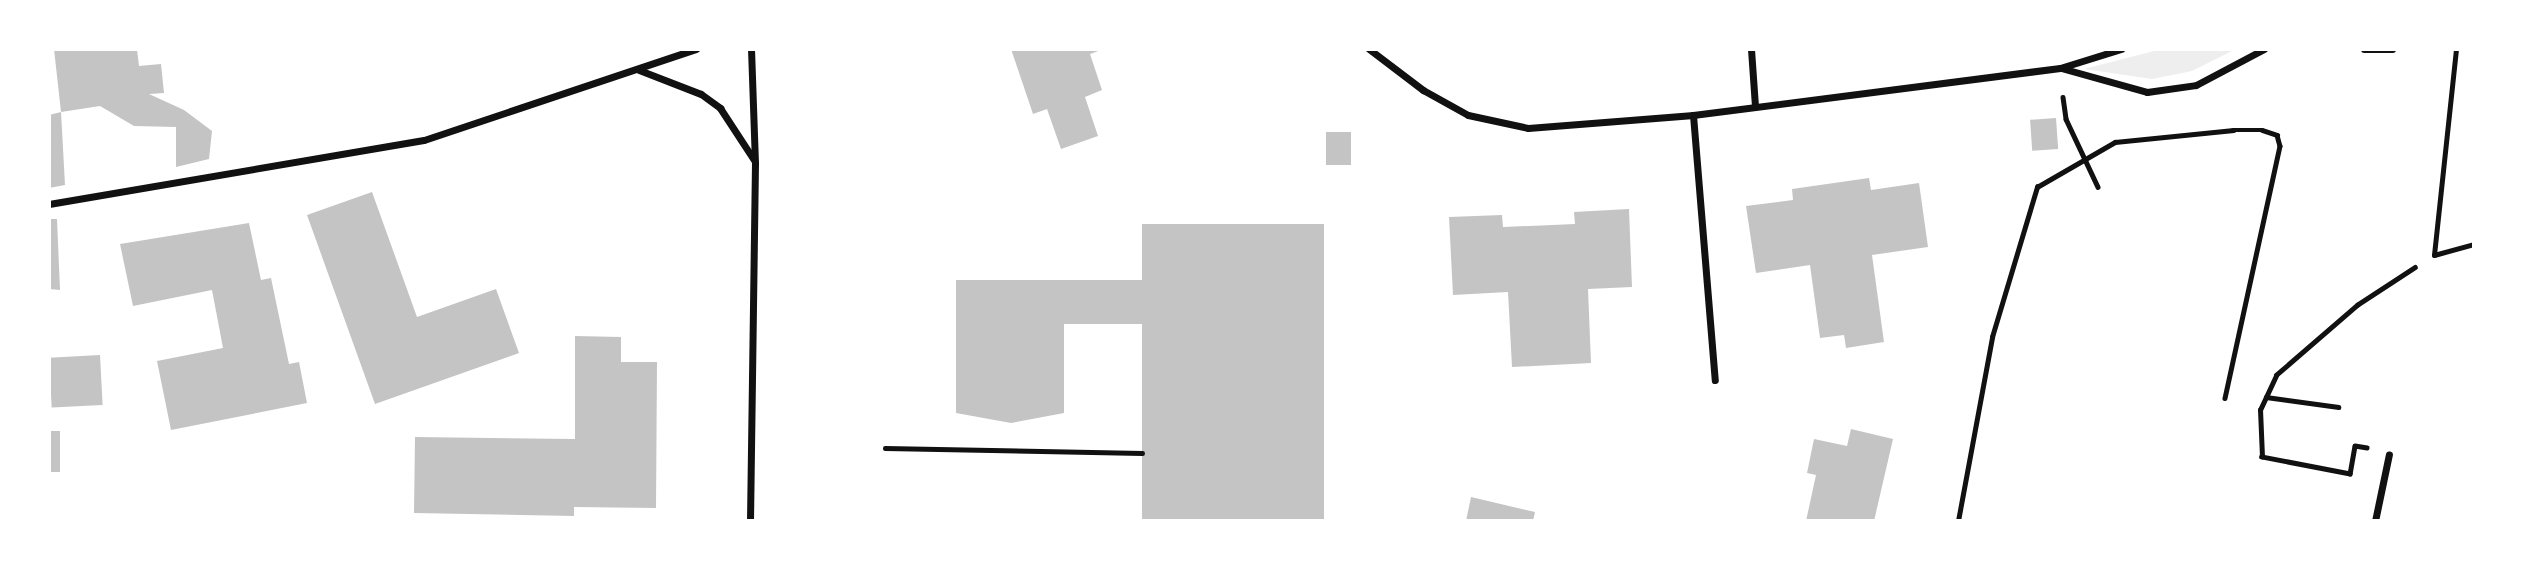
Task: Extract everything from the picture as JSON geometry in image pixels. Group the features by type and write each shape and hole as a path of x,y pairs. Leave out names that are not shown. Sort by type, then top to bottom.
{"street":[{"path":"49,204 279,167 460,131 696,49"},
{"path":"750,521 755,163 751,49"},
{"path":"1369,49 1423,90 1468,115 1528,128 1693,115 2060,68 2121,49"},
{"path":"1751,49 1755,106"},
{"path":"2060,68 2147,92 2196,85 2264,49"},
{"path":"2364,49 2392,49"},
{"path":"638,69 701,94 720,108 755,163"},
{"path":"1693,115 1715,380"},
{"path":"2375,521 2389,454"}],"lane":[{"path":"2456,49 2434,255 2474,244"}],"path":[{"path":"2063,97 2066,119 2082,160 2098,187"},
{"path":"1958,521 1992,337 2037,187 2115,142 2233,130 2262,130 2277,135 2280,146 2225,398"},
{"path":"2373,450 2355,446 2350,474 2262,457 2260,410 2276,375 2357,305 2434,255"},
{"path":"2266,397 2338,407"},
{"path":"885,448 1142,453"}],"shaded area":[{"path":"2162,49 2236,49 2192,71 2152,79 2084,69"}],"building":[{"path":"54,49 137,49 139,66 161,64 164,93 149,94 184,110 212,131 209,159 176,167 176,127 134,126 100,106 61,112"},
{"path":"1011,49 1104,49 1090,54 1102,90 1085,97 1098,136 1061,149 1047,109 1033,114"},
{"path":"61,112 65,185 49,188 49,115"},
{"path":"2056,118 2058,149 2032,151 2030,120"},
{"path":"1326,132 1351,132 1351,165 1326,165"},
{"path":"1869,178 1871,190 1919,183 1928,247 1872,255 1884,342 1846,348 1844,335 1820,338 1810,265 1756,273 1746,206 1793,200 1792,189"},
{"path":"372,192 417,317 496,289 519,353 375,404 307,215"},
{"path":"1629,209 1632,287 1588,289 1591,363 1512,367 1508,292 1453,295 1449,217 1502,215 1503,227 1575,224 1574,212"},
{"path":"49,219 57,219 60,290 49,289"},
{"path":"249,223 261,280 271,278 289,364 299,362 307,403 171,430 157,361 223,348 212,290 133,306 120,244"},
{"path":"1142,224 1324,224 1324,521 1142,521 1142,324 1064,324 1064,413 1011,423 956,413 956,280 1142,280"},
{"path":"575,336 621,337 621,362 657,362 656,508 574,507 574,516 414,513 415,437 575,439"},
{"path":"100,355 103,405 52,408 49,358"},
{"path":"1851,429 1893,439 1874,521 1806,521 1816,475 1807,473 1814,439 1847,446"},
{"path":"49,431 60,431 60,472 49,472"},
{"path":"1471,497 1535,512 1533,521 1466,521"}]}
